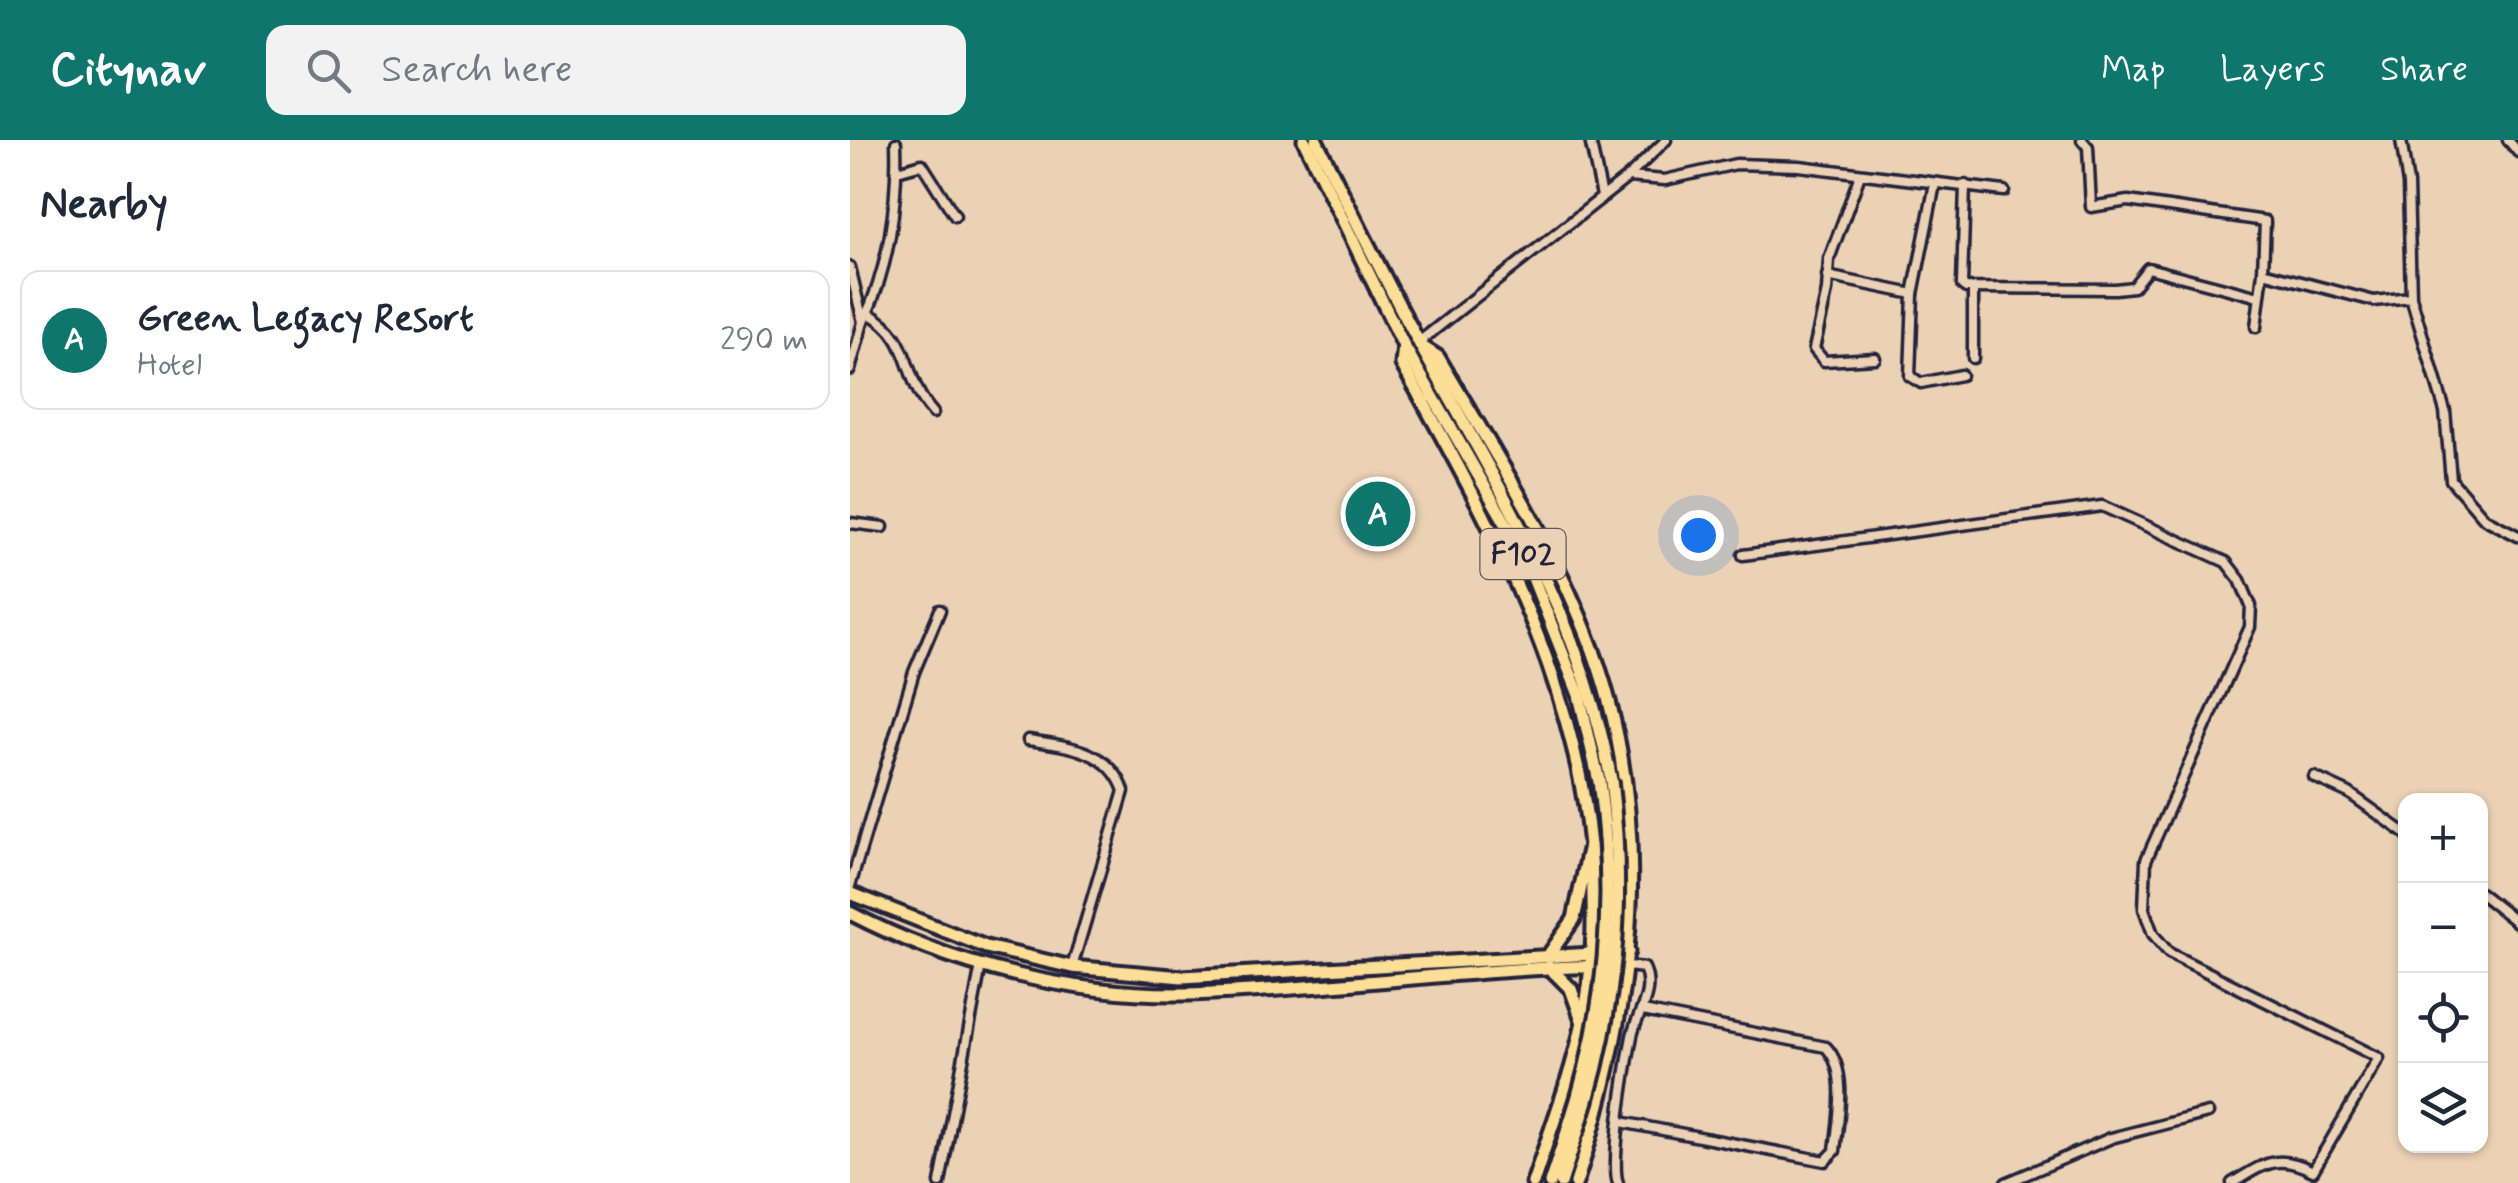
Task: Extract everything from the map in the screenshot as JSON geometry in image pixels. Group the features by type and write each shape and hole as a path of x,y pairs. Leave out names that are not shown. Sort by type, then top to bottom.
{"main road":[{"name":"F102","path":"1304,140 1404,346 1524,555 1579,695 1605,781"},
{"name":"F102","path":"1316,140 1421,346 1536,551 1591,689 1605,781 1608,929 1597,1029 1561,1183"},
{"path":"1404,346 1402,364 1512,566 1548,654 1572,732 1590,845 1590,952 1582,1020 1533,1183"},
{"path":"1421,346 1438,358 1523,500 1587,634 1625,778 1631,843 1627,966 1613,1060 1576,1183"},
{"path":"1550,953 1574,919 1590,845"},
{"path":"850,889 986,947 1072,967 1182,977 1550,953 1628,952"},
{"path":"850,913 981,965 1094,988 1186,994 1627,966"},
{"path":"1549,968 1571,989 1582,1020"},
{"path":"1094,988 1096,970"},
{"name":"F102","path":"1550,1183 1573,1131"}],"street":[{"path":"1590,140 1602,196"},
{"path":"1421,346 1440,325 1628,177 1666,140"},
{"path":"2082,140 2088,147 2090,206 2128,201 2265,221 2256,327"},
{"path":"2401,140 2408,184 2411,297 2446,411 2451,480 2485,519 2518,536"},
{"path":"2508,140 2518,152"},
{"path":"850,370 881,280 897,171 896,143"},
{"path":"897,171 922,164 929,169 954,216"},
{"path":"1628,177 1665,180 1736,164 1799,166 2004,192"},
{"path":"1860,175 1827,276 1814,349 1824,361 1876,358"},
{"path":"1935,184 1914,294 1910,376 1922,383 1961,375"},
{"path":"1964,185 1962,285 1973,290 2133,287 2148,268 2259,297"},
{"path":"850,267 864,322"},
{"path":"2263,272 2374,300 2411,297"},
{"path":"1827,276 1914,294"},
{"path":"1973,290 1973,358"},
{"path":"868,312 899,338 917,395 933,413"},
{"path":"1743,555 2102,506 2226,562 2240,580 2250,606 2250,627 2146,860 2144,909 2153,934 2169,953 2379,1058 2305,1183"},
{"path":"850,523 883,527"},
{"path":"850,889 914,672 940,610"},
{"path":"1028,740 1073,746 1091,754 1120,778 1124,790 1072,967"},
{"path":"2314,778 2350,793 2398,828"},
{"path":"2488,900 2518,924"},
{"path":"940,1183 981,965"},
{"path":"1618,1183 1613,1151 1622,1122 1633,1033 1644,1011 1648,977 1644,968 1627,966"},
{"path":"1622,1122 1825,1161 1835,1151 1840,1100 1836,1058 1826,1047 1644,1011"},
{"path":"2006,1183 2111,1138 2208,1113"},
{"path":"2232,1183 2262,1162 2290,1163 2313,1172"}],"place":[{"name":"Green Legacy Resort","path":"1378,514"}]}
